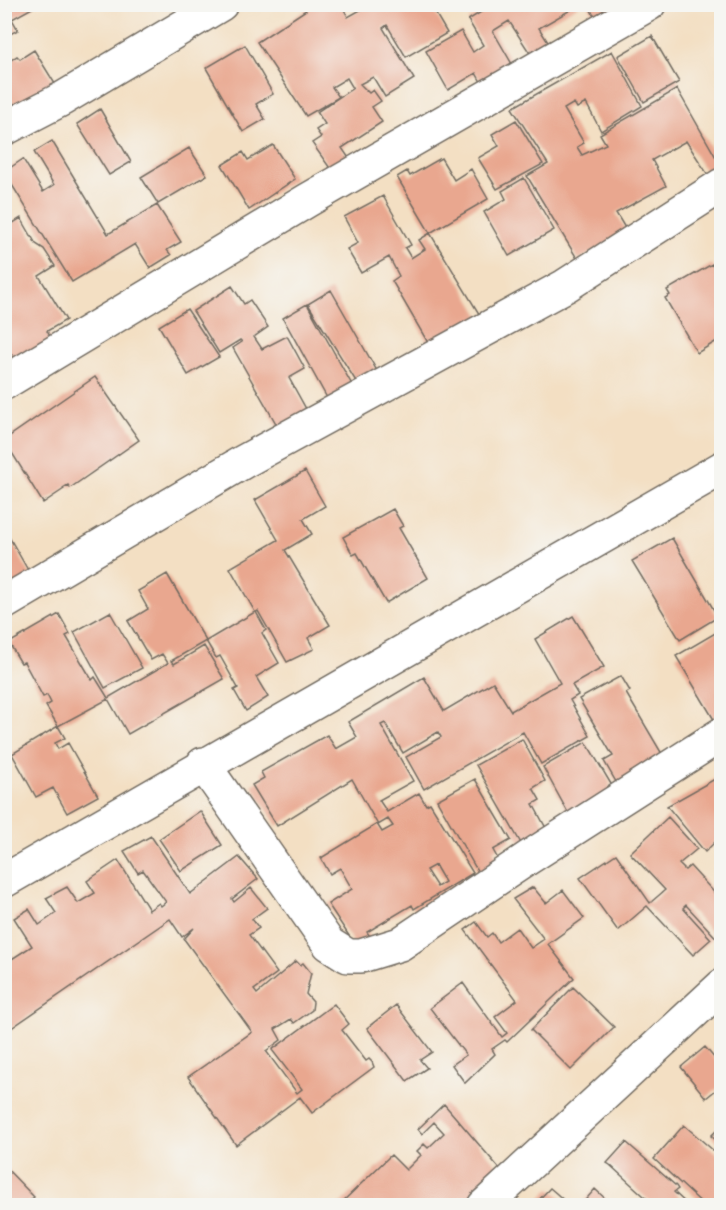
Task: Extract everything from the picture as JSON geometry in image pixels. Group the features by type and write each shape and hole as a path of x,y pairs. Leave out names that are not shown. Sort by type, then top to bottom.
{"street":[{"path":"4,129 62,99 221,4"},
{"path":"4,383 308,200 649,4"},
{"path":"4,603 243,462 565,286 722,185"},
{"path":"4,881 203,764 722,468"},
{"path":"203,764 329,944 348,956 362,956 400,944 528,858 722,734"},
{"path":"484,1206 722,986"}],"building":[{"path":"4,4 32,4 34,7 12,19 18,30 4,37"},
{"path":"302,4 341,4 348,17 371,4 430,4 447,33 406,57 387,25 383,28 414,79 385,97 373,77 360,84 369,93 373,90 381,101 372,107 382,122 342,148 355,167 337,178 312,143 321,137 316,130 325,124 317,112 353,88 347,78 332,87 339,97 306,116 257,42 306,10"},
{"path":"494,4 581,4 539,28 551,47 533,58 509,21 493,31 516,71 485,89 476,73 448,90 426,51 461,31 473,52 483,45 468,20"},
{"path":"588,4 632,4 598,24"},
{"path":"652,36 679,82 644,102 618,56"},
{"path":"245,45 273,94 256,104 265,119 243,132 206,68"},
{"path":"34,50 57,87 24,117 4,91 4,65 17,56 20,59"},
{"path":"612,51 642,106 601,131 586,103 577,108 574,103 564,109 584,143 577,147 582,155 606,144 600,134 677,89 722,168 722,176 712,181 686,141 652,160 666,186 616,213 628,233 578,260 527,176 548,164 512,108"},
{"path":"100,109 131,162 109,175 77,124"},
{"path":"516,120 543,164 497,189 478,158 499,146 492,134"},
{"path":"52,141 108,234 157,205 181,242 167,250 171,255 150,268 135,244 72,282 4,172 23,159 43,192 54,185 34,152"},
{"path":"273,145 295,179 249,210 222,165 243,152 248,160"},
{"path":"189,148 207,175 158,204 141,177"},
{"path":"441,158 454,180 471,169 488,199 430,233 397,177 407,171 410,176"},
{"path":"524,178 554,230 509,256 484,212 506,199 502,191"},
{"path":"383,196 411,245 405,248 411,258 425,249 419,240 430,233 481,317 431,348 392,281 399,276 389,257 361,273 347,249 358,243 344,217"},
{"path":"21,218 36,244 44,249 55,266 39,276 66,320 47,331 55,345 19,366 12,355 4,359 4,296 10,293 4,284 4,241 11,237 5,228"},
{"path":"712,264 722,281 722,338 697,353 665,298 670,295 667,290"},
{"path":"232,286 244,304 250,300 268,327 254,337 262,349 287,336 305,369 289,378 311,418 282,434 233,348 242,342 240,340 219,353 193,311"},
{"path":"331,290 377,371 357,383 308,304"},
{"path":"307,304 356,392 332,407 283,318"},
{"path":"187,309 219,357 188,375 159,326"},
{"path":"95,377 139,440 70,488 68,485 43,503 4,440"},
{"path":"305,471 325,506 303,519 312,534 285,550 330,625 308,638 314,649 287,662 258,611 256,612 266,630 262,633 279,663 256,677 268,697 246,711 234,690 238,688 220,656 216,658 206,641 255,612 230,568 278,540 255,500"},
{"path":"393,509 403,526 399,528 428,578 386,603 357,553 353,555 343,537"},
{"path":"4,528 33,579 4,595"},
{"path":"672,538 718,617 680,640 632,561"},
{"path":"167,574 206,641 171,661 174,664 204,646 224,679 128,734 108,699 58,726 46,706 51,703 47,695 43,697 24,662 21,663 9,643 59,614 70,634 66,636 92,680 95,677 108,698 168,663 162,654 151,660 128,621 148,609 138,591"},
{"path":"110,612 142,668 105,688 74,632"},
{"path":"573,616 604,667 572,685 578,695 570,700 590,736 541,764 523,732 424,789 406,757 441,737 438,732 403,753 385,723 381,725 413,781 379,800 387,812 419,793 426,805 430,803 473,873 414,909 412,905 367,932 371,938 355,945 328,904 352,889 340,868 330,874 321,858 377,824 382,832 393,826 388,819 378,825 352,779 277,826 252,785 264,778 261,772 327,735 336,749 357,737 348,722 424,677 444,711 493,682 511,711 560,683 535,639","holes":["435,865 445,882 437,887 426,870"]},
{"path":"722,629 722,727 719,728 676,656"},
{"path":"621,676 630,691 626,693 665,759 619,787 604,761 613,756 579,699"},
{"path":"58,726 65,738 55,743 58,749 68,743 98,796 67,813 53,788 36,797 12,754"},
{"path":"522,739 545,781 533,788 540,800 533,804 547,830 522,845 476,765"},
{"path":"586,742 611,784 609,785 612,792 571,818 543,767"},
{"path":"722,775 722,835 705,852 667,806"},
{"path":"475,779 511,840 493,850 499,861 478,872 437,800"},
{"path":"200,811 222,845 181,871 159,839"},
{"path":"668,817 697,849 679,864 685,870 690,866 722,901 722,944 686,905 683,908 711,939 693,955 647,906 618,931 580,878 616,854 650,903 665,890 630,853"},
{"path":"151,836 190,894 239,857 258,879 232,899 234,902 251,888 267,908 252,919 259,928 249,935 277,973 254,990 257,994 296,961 300,965 303,963 311,973 306,994 313,1002 312,1010 294,1023 291,1019 275,1029 281,1040 266,1051 297,1093 302,1089 272,1050 334,1004 349,1024 342,1030 366,1061 369,1059 374,1067 312,1113 300,1097 236,1145 188,1077 252,1032 184,939 194,928 182,937 170,919 10,1029 4,1019 4,964 32,946 14,918 29,909 39,925 56,913 46,898 67,887 78,903 95,893 87,881 118,860 149,910 159,903 161,906 166,902 143,870 138,873 124,851"},
{"path":"533,887 546,903 563,890 584,918 548,944 574,978 507,1042 505,1040 492,1049 495,1054 465,1083 452,1065 466,1055 430,1008 463,983 502,1037 507,1033 495,1017 517,1000 465,930 476,922 487,937 492,933 498,942 517,928 531,948 544,939 513,899"},
{"path":"573,987 614,1027 571,1070 531,1030"},
{"path":"396,1005 432,1052 420,1060 427,1068 407,1081 367,1028"},
{"path":"705,1047 722,1067 722,1085 706,1098 681,1067"},
{"path":"444,1104 506,1176 475,1206 338,1206 391,1155 406,1170 421,1155 417,1151 424,1144 428,1148 444,1133 434,1122 422,1134 418,1129"},
{"path":"684,1125 722,1158 722,1195 712,1206 705,1206 654,1159"},
{"path":"722,1125 722,1145 711,1136"},
{"path":"626,1142 676,1186 678,1189 674,1192 689,1206 655,1206 607,1163"},
{"path":"4,1166 34,1197 25,1206 4,1206"},
{"path":"550,1188 557,1194 570,1206 533,1206"},
{"path":"595,1189 613,1206 580,1206"}]}
